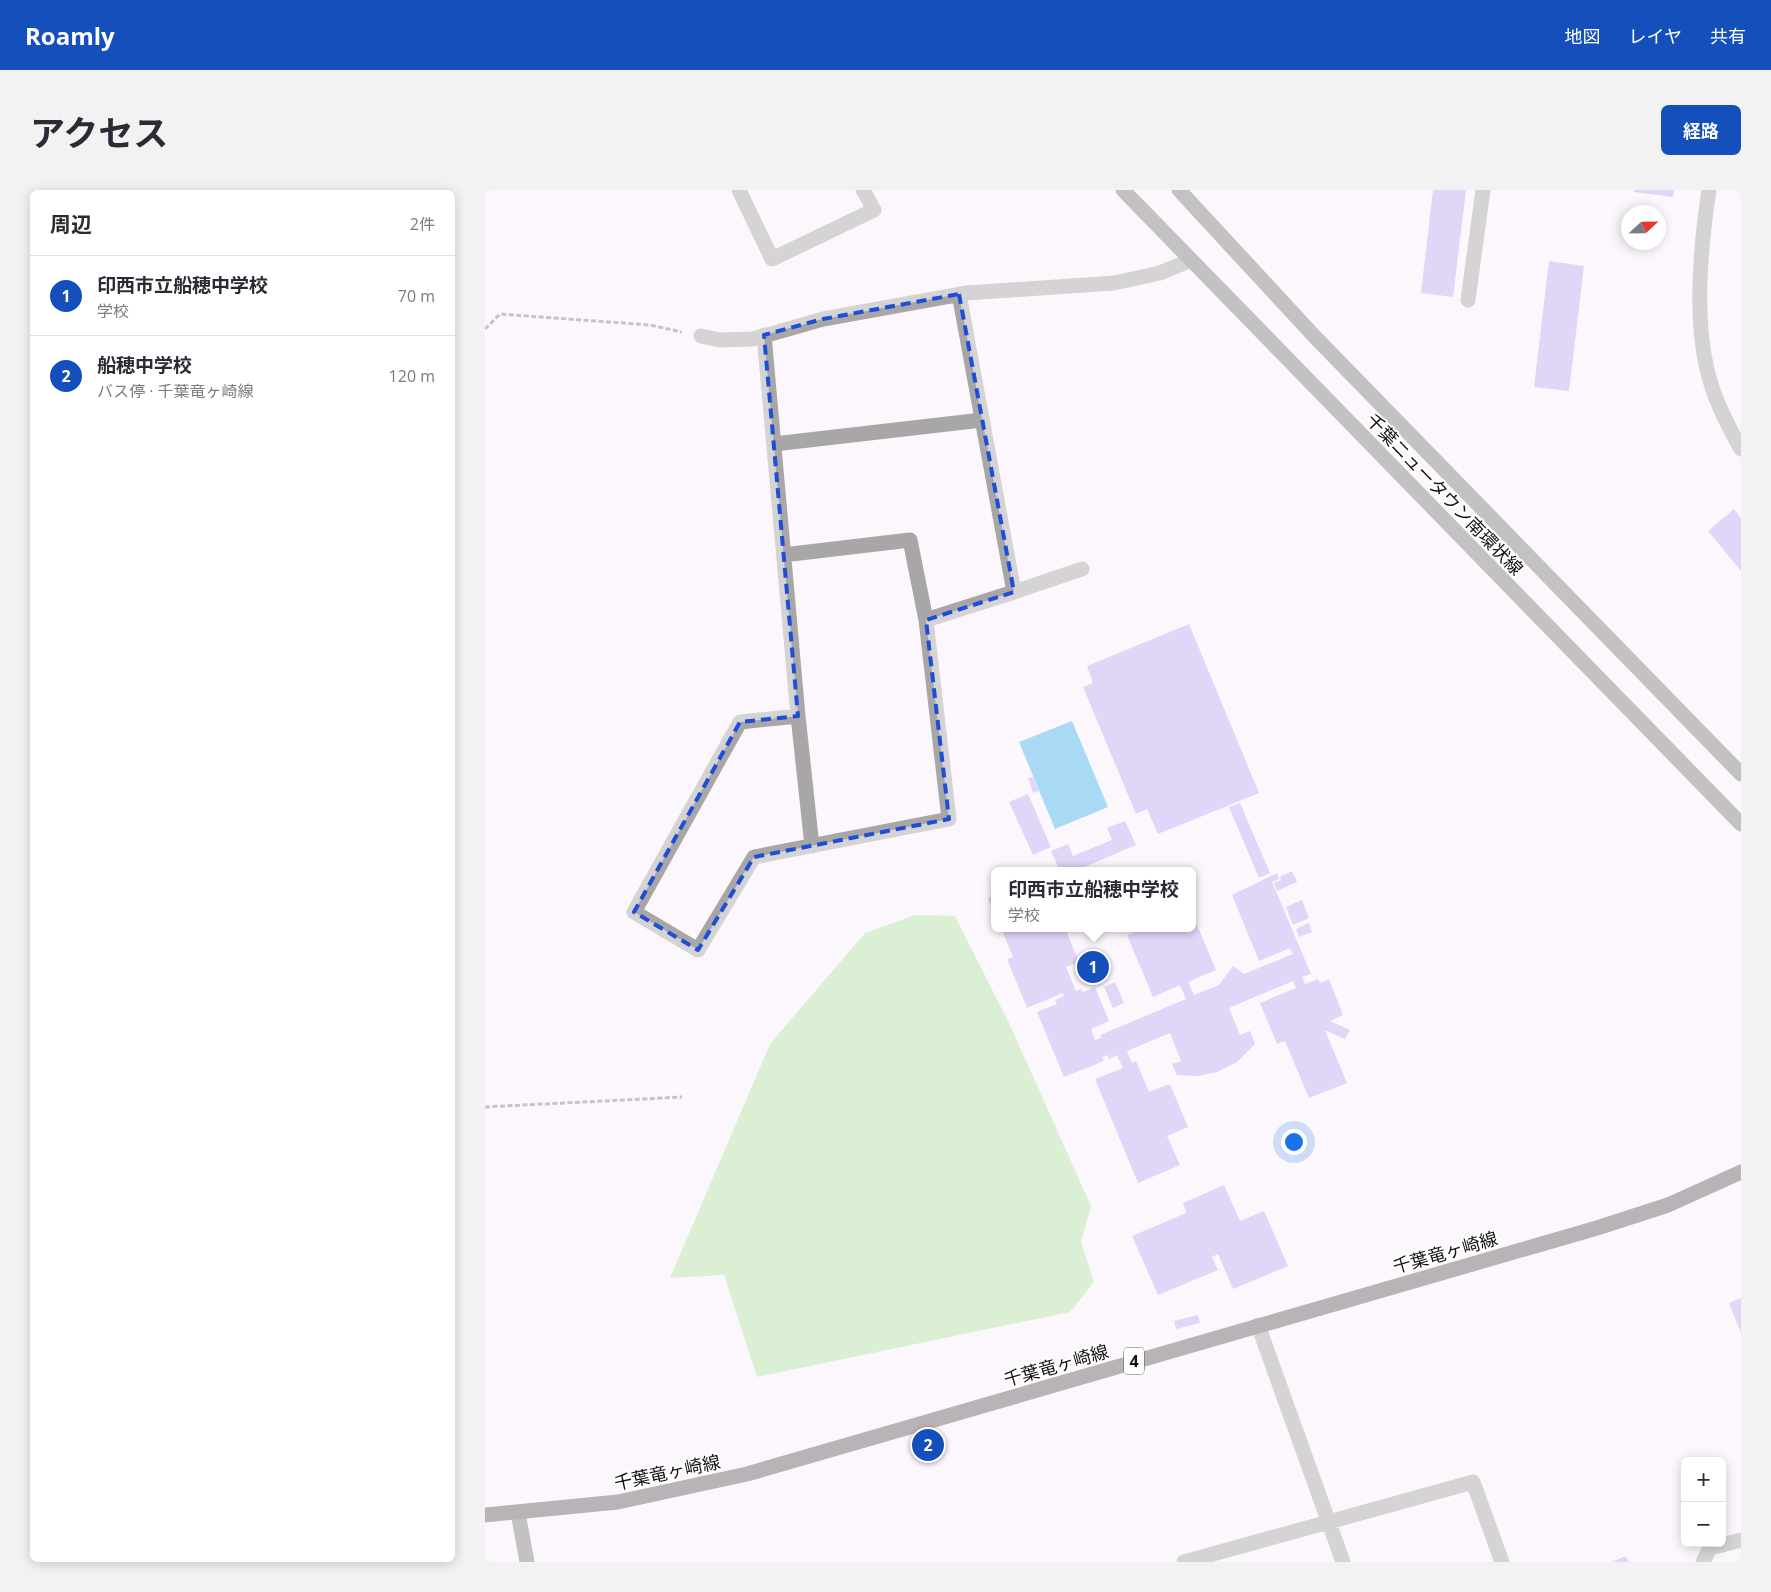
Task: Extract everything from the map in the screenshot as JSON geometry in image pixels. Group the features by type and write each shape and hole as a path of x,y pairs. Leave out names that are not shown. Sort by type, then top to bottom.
{"main road":[{"name":"千葉ニュータウン南環状線","path":"1123,190 1741,824"},
{"name":"千葉ニュータウン南環状線","path":"1179,190 1315,337 1741,774"},
{"name":"千葉竜ヶ崎線","path":"485,1515 618,1502 747,1474 1597,1228 1668,1204 1741,1172"},
{"path":"518,1513 527,1562"}],"street":[{"path":"739,190 772,259 874,210 863,190"},
{"path":"1468,300 1483,190"},
{"path":"1709,190 1704,226 1700,288 1706,367 1716,398 1741,449"},
{"path":"701,336 720,340 753,339 823,319 959,294 1114,283 1161,273 1191,260"},
{"path":"959,294 1014,592"},
{"path":"764,336 797,716 812,846"},
{"path":"774,444 982,420"},
{"path":"783,555 910,540 926,620 949,819 754,857 698,950 634,912 740,722 797,716"},
{"path":"926,620 1082,569"},
{"path":"1258,1325 1343,1562"},
{"path":"1185,1562 1473,1482 1502,1562"},
{"path":"1703,1562 1710,1548 1741,1540"}],"path":[{"path":"485,329 500,314 650,325 701,336"},
{"path":"485,1107 682,1097"}],"highlighted area":[{"path":"959,294 1014,592 926,620 949,819 754,857 698,950 634,912 740,722 798,716 764,335 823,319"}],"green space":[{"path":"915,915 955,916 1009,1023 1091,1206 1081,1242 1094,1282 1070,1312 757,1377 724,1275 670,1278 770,1044 865,933"}],"water":[{"path":"1072,721 1108,807 1055,829 1019,742"}],"building":[{"path":"1433,190 1466,190 1453,297 1421,293"},
{"path":"1634,190 1674,190 1673,197 1634,192"},
{"path":"1549,261 1584,266 1569,391 1534,387"},
{"path":"1734,509 1741,518 1741,571 1708,531"},
{"path":"1189,624 1259,793 1158,834 1147,809 1136,814 1083,687 1093,683 1087,666"},
{"path":"1033,777 1039,791 1033,793 1028,778"},
{"path":"1028,794 1051,847 1033,855 1009,802"},
{"path":"1240,803 1270,873 1259,878 1229,807"},
{"path":"1125,821 1136,845 1084,867 1058,867 1051,851 1068,844 1073,856 1112,840 1107,828"},
{"path":"1292,871 1297,882 1277,891 1274,883 1281,880 1280,877"},
{"path":"1277,873 1279,879 1272,882 1311,974 1302,977 1305,984 1318,979 1320,983 1329,979 1343,1015 1330,1021 1350,1030 1345,1039 1325,1030 1347,1083 1309,1098 1285,1041 1277,1044 1260,1003 1296,988 1293,981 1229,1008 1240,1035 1250,1031 1255,1044 1237,1062 1217,1072 1198,1076 1177,1075 1172,1064 1181,1061 1170,1033 1127,1051 1132,1063 1136,1061 1149,1092 1170,1084 1188,1127 1167,1136 1180,1165 1138,1183 1095,1079 1123,1068 1117,1055 1109,1059 1108,1055 1102,1057 1104,1061 1064,1077 1037,1012 1057,1004 1055,1000 1064,996 1063,993 1027,1008 1007,959 1013,957 1003,932 1067,932 1079,962 1066,967 1076,991 1081,989 1083,992 1095,987 1109,1021 1091,1029 1095,1040 1101,1038 1100,1035 1186,999 1180,985 1153,997 1127,935 1134,932 1196,932 1196,922 1216,970 1188,982 1194,995 1219,985 1233,966 1244,974 1293,954 1290,948 1259,961 1232,895"},
{"path":"1302,900 1309,918 1293,925 1286,907"},
{"path":"1309,923 1312,932 1299,937 1296,929"},
{"path":"1115,982 1124,1003 1113,1008 1104,987"},
{"path":"1224,1185 1240,1221 1264,1211 1288,1266 1233,1289 1218,1254 1212,1257 1218,1270 1158,1295 1132,1236 1186,1213 1183,1203"},
{"path":"1741,1298 1741,1333 1729,1303"},
{"path":"1198,1315 1200,1323 1176,1329 1174,1321"},
{"path":"1626,1556 1629,1562 1611,1562"}],"place":[{"name":"印西市立船穂中学校","path":"1093,967"},
{"name":"船穂中学校","path":"928,1445"}]}
